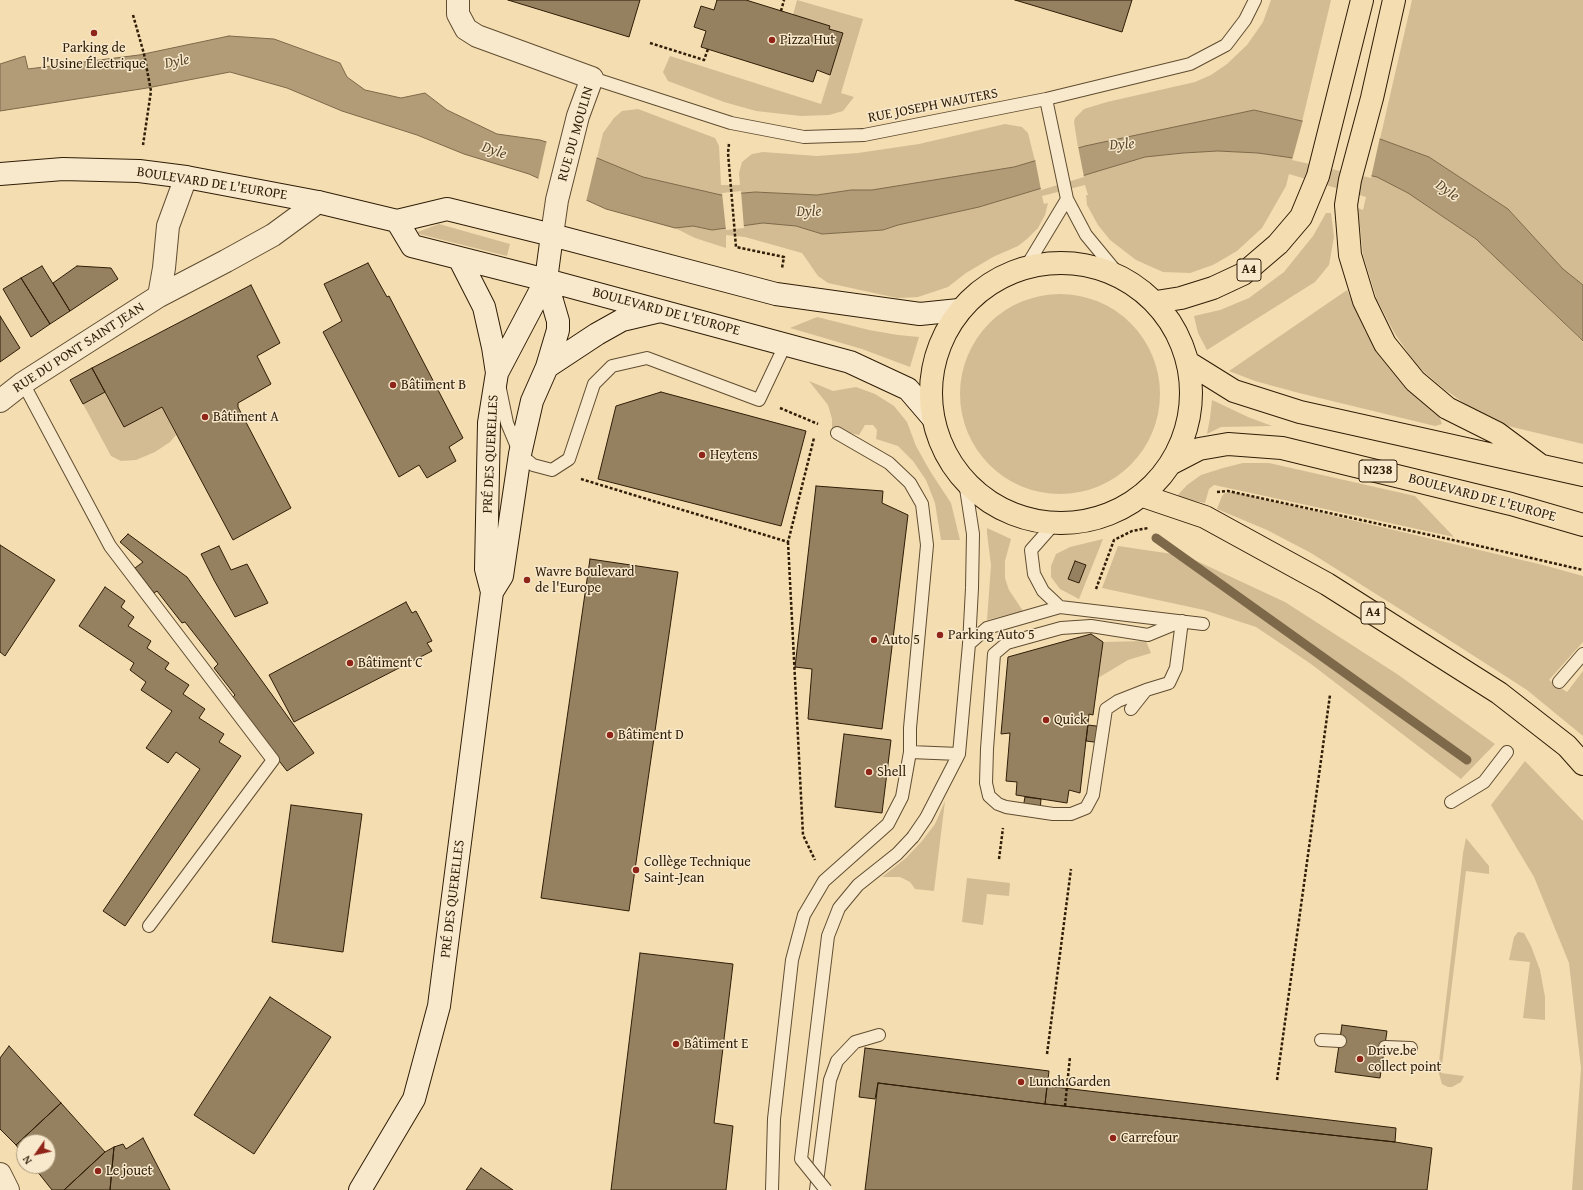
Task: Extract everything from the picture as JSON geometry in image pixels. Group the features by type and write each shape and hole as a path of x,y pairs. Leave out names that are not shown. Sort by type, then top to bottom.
{"highway":[{"name":"A4","path":"1156,302 1181,298 1213,288 1243,274 1278,244 1301,217 1318,176 1362,0"},
{"path":"1394,0 1372,98 1350,180 1346,205 1350,255 1364,301 1385,344 1415,381 1447,408 1497,433 1540,465"},
{"name":"BOULEVARD DE L'EUROPE","path":"1057,262 1088,265 1119,275 1156,302 1176,331 1189,363 1192,398 1187,432 1172,463 1143,496 1116,512 1086,522 1054,524 1005,512 965,482 944,452 932,417 931,379 940,342 959,310 978,291 1001,276 1026,267 1057,262"},
{"path":"1189,363 1234,391 1300,412 1583,475"},
{"name":"BOULEVARD DE L'EUROPE","path":"1172,463 1199,449 1228,444 1282,448 1511,504 1583,525"},
{"name":"A4","path":"1143,496 1205,517 1327,584 1499,693 1567,746 1583,764"}],"street":[{"name":"RUE DU MOULIN","path":"458,0 458,14 466,29 477,36 592,78 578,116 557,200 552,235"},
{"name":"BOULEVARD DE L'EUROPE","path":"0,174 63,169 139,171 318,202 397,221 447,209 776,294 920,314 959,310"},
{"name":"RUE DU PONT SAINT JEAN","path":"159,296 164,268 168,226 186,178"},
{"name":"RUE DU PONT SAINT JEAN","path":"0,402 23,383 159,296 273,235 318,202"},
{"name":"BOULEVARD DE L'EUROPE","path":"397,221 412,246 546,280 850,362 908,389 932,417"},
{"name":"PRÉ DES QUERELLES","path":"360,1190 414,1099 439,1006 492,592 486,569 489,423 497,373 546,280 552,235"},
{"path":"459,258 484,307 497,373"},
{"name":"PRÉ DES QUERELLES","path":"492,592 502,576 520,454 532,401 547,367 558,330 558,321 546,280"},
{"path":"547,367 597,334 622,320 661,311"},
{"path":"0,1174 8,1190"}],"lane":[{"name":"RUE JOSEPH WAUTERS","path":"592,78 731,123 804,138 864,135 1046,99 1190,64 1226,45 1244,20 1255,0"},
{"path":"1046,99 1067,199 1086,235 1119,275"},
{"path":"1026,267 1067,199"},
{"path":"497,373 507,423 520,454 534,465 552,470 569,459 594,384 612,366 647,358 759,400 786,344"},
{"path":"23,383 110,546 273,760 149,926"},
{"path":"772,1190 774,1119 792,960 804,915 824,881 888,824 902,797 910,752 910,728 927,545 922,504 910,483 889,463 837,433"},
{"path":"826,1190 801,1159 828,936 839,908 858,885 896,854 912,837 926,818 959,754 970,644 973,534 965,482"},
{"path":"1054,524 1031,550 1034,574 1043,591 1060,608"},
{"path":"970,644 987,628 1060,608 1203,624"},
{"path":"1182,622 1176,668 1169,683 1118,701 1106,709 1093,795 1086,808 1071,814 1053,814 1006,807 998,804 989,796 986,782 987,749 994,654 1007,643 1061,628 1091,626 1148,634 1182,622"},
{"path":"1559,682 1583,654"},
{"path":"1131,709 1146,690"},
{"path":"910,752 959,754"},
{"path":"1451,802 1484,782 1507,752"},
{"path":"816,1190 830,1080 837,1061 855,1042 879,1035"},
{"path":"1321,1040 1340,1041"},
{"path":"1385,1047 1411,1048"}],"path":[{"path":"782,11 784,0"},
{"path":"133,14 144,54 151,91 139,171"},
{"path":"650,43 704,60 708,49"},
{"path":"728,153 736,246"},
{"path":"759,400 837,433"},
{"path":"818,424 788,542 803,835 824,881"},
{"path":"552,470 788,542"},
{"path":"1205,517 1215,492 1228,491 1583,570"},
{"path":"1088,611 1114,540 1132,531 1155,527"},
{"path":"1277,1080 1330,695"},
{"path":"1047,1054 1071,869"},
{"path":"1065,1106 1070,1057"}],"shaded area":[{"path":"797,0 863,19 841,93 854,97 843,111 829,115 801,116 756,111 724,102 668,81 663,72 670,56 821,104 843,34 793,15"},
{"path":"1271,0 1331,0 1302,122 1254,110 1078,148 1074,122 1075,118 1084,109 1107,102 1195,82 1211,75 1227,64 1247,45 1263,22"},
{"path":"1412,0 1583,0 1583,285 1563,269 1508,209 1429,157 1380,139"},
{"path":"638,109 715,138 719,146 721,185 740,185 739,173 742,162 752,154 763,152 817,156 858,153 919,144 1005,124 1022,127 1028,133 1035,161 1014,167 872,190 851,190 817,195 755,192 721,195 643,177 597,158 603,133 614,118 622,111"},
{"path":"1218,151 1258,153 1293,158 1377,177 1408,193 1476,239 1583,342 1583,444 1508,426 1474,410 1444,389 1417,366 1395,334 1377,300 1363,255 1358,208 1363,210 1366,197 1289,174 1286,186 1262,228 1237,251 1213,265 1190,273 1163,272 1136,260 1110,240 1098,225 1087,205 1086,195 1088,195 1085,185 1042,196 1044,204 1048,203 1045,215 1038,228 1027,239 1018,246 993,257 966,273 948,287 918,297 897,298 828,283 818,276 802,253 745,237 726,235 726,248 695,238 675,228 693,226 712,230 763,223 796,226 822,234 883,230 898,225 979,207 1145,157"},
{"path":"1326,213 1331,213 1334,237 1329,265 1315,282 1207,350 1198,333 1194,316 1220,310 1249,298 1284,272 1313,236"},
{"path":"439,224 510,244 507,256 415,233"},
{"path":"1347,290 1365,331 1381,358 1419,400 1439,415 1442,424 1435,426 1299,393 1255,381 1229,371"},
{"path":"1060,294 1089,298 1107,306 1131,323 1148,347 1156,365 1160,394 1156,423 1148,441 1131,465 1107,482 1089,490 1060,494 1031,490 1013,482 989,465 972,441 964,423 960,394 964,365 972,347 989,323 1013,306 1031,298"},
{"path":"817,317 869,330 919,337 910,367 862,349 790,328"},
{"path":"809,381 833,391 856,387 875,394 894,406 907,422 916,446 951,503 960,540 941,540 935,503 926,480 913,461 898,446 876,439 877,430 873,425 865,425 859,435 832,429 832,419 828,405"},
{"path":"105,392 162,407 176,435 170,442 155,452 136,460 121,461 111,456 83,404"},
{"path":"1212,400 1248,417 1272,426 1221,427 1207,434"},
{"path":"1243,463 1269,463 1415,496 1454,537 1214,485 1209,489 1205,503 1176,497 1187,485 1201,475"},
{"path":"1232,492 1543,565 1583,576 1583,642 1549,680 1567,692 1583,671 1583,736 1527,690 1311,553 1267,530 1217,509 1222,496 1225,493"},
{"path":"987,528 1011,539 1005,561 1005,578 1009,590 1023,611 987,620 991,565"},
{"path":"1103,539 1079,599 1060,589 1051,577 1051,566 1056,554 1070,547"},
{"path":"1118,546 1186,556 1285,602 1397,674 1495,744 1461,779 1311,664 1256,627 1204,610 1102,588"},
{"path":"1146,641 1151,653 1128,660 1098,678 1103,642"},
{"path":"1525,761 1583,821 1583,1190 1572,1190 1581,1068 1569,963 1534,877 1491,805"},
{"path":"945,801 934,891 915,889 910,882 900,877 882,877 906,858 922,841 935,824"},
{"path":"1466,838 1489,866 1489,874 1466,871 1441,1073 1464,1076 1461,1082 1452,1087 1448,1087 1442,1084 1438,1070"},
{"path":"967,878 1010,883 1009,896 987,894 983,925 962,922"},
{"path":"1518,932 1524,933 1531,946 1540,970 1545,997 1545,1020 1523,1018 1530,962 1509,960 1514,937"}],"water":[{"name":"Dyle","path":"229,36 274,39 340,63 347,77 365,90 401,98 425,93 447,110 497,134 540,140 597,158 643,177 721,195 755,192 817,195 851,190 872,190 1014,167 1085,146 1254,110 1380,139 1429,157 1508,209 1563,269 1583,285 1583,341 1476,239 1408,193 1377,177 1293,158 1258,153 1218,151 1145,157 979,207 898,225 883,230 822,234 796,226 763,223 712,230 693,226 675,228 606,209 529,174 464,154 417,135 342,111 287,88 230,72 147,88 0,111 0,64 25,56 28,69 139,55"}],"pier":[{"path":"1303,120 1380,137 1371,178 1292,160"},
{"path":"547,140 597,156 586,202 538,180"},
{"path":"1078,146 1084,177 1041,190 1035,159"},
{"path":"741,191 744,228 726,230 722,193"}],"building":[{"path":"508,0 640,0 629,37"},
{"name":"Pizza Hut","path":"717,0 746,0 830,26 829,29 843,33 830,75 817,70 813,82 701,47 706,31 694,27 701,6 714,10"},
{"path":"1015,0 1132,0 1122,32"},
{"name":"Bâtiment B","path":"368,263 387,297 389,296 463,438 449,447 456,461 427,478 419,465 399,477 323,332 342,321 324,284"},
{"path":"42,266 70,311 50,324 21,278"},
{"path":"77,266 111,268 118,279 70,311 53,283"},
{"path":"21,278 50,324 31,337 3,289"},
{"name":"Bâtiment A","path":"251,285 280,343 257,356 271,384 238,403 238,407 291,508 233,540 162,407 124,427 92,368"},
{"path":"0,316 20,348 0,362"},
{"path":"92,368 105,392 83,404 70,380"},
{"name":"Heytens","path":"661,392 806,431 781,526 598,479 616,406"},
{"path":"816,486 883,491 882,503 908,515 882,729 808,719 812,669 795,667"},
{"path":"128,534 187,577 314,753 287,771 231,699 235,695 214,668 218,664 185,622 182,623 157,591 154,593 135,568 143,562 120,542"},
{"path":"0,545 55,580 5,656 0,652"},
{"path":"219,546 231,570 247,564 268,603 235,617 201,554"},
{"name":"Bâtiment D","path":"590,559 678,572 629,911 541,898"},
{"path":"1075,561 1086,565 1079,583 1068,579"},
{"path":"105,587 125,601 121,607 134,617 128,626 151,641 147,648 169,663 165,669 189,685 183,694 205,709 199,718 224,734 219,742 241,756 125,926 103,911 200,769 176,752 168,763 146,748 172,711 141,690 146,682 130,670 134,663 79,626"},
{"name":"Bâtiment C","path":"406,602 412,613 416,611 432,641 427,643 432,651 294,722 269,675"},
{"name":"Quick","path":"1091,634 1103,642 1093,715 1089,714 1080,793 1069,790 1067,803 1016,795 1017,782 1006,781 1010,733 1001,734 1008,657"},
{"path":"1088,725 1104,727 1102,743 1086,741"},
{"path":"844,734 891,740 882,813 835,807"},
{"path":"1025,797 1041,799 1040,811 1023,808"},
{"path":"291,805 362,814 343,952 272,942"},
{"name":"Bâtiment E","path":"640,953 733,964 714,1123 733,1126 726,1190 611,1190"},
{"path":"270,997 331,1037 254,1154 194,1115"},
{"name":"Drive.be collect point","path":"1342,1025 1387,1031 1380,1078 1335,1072"},
{"path":"9,1046 61,1103 28,1134 16,1134 16,1145 0,1129 0,1058"},
{"path":"865,1048 1049,1071 1045,1104 878,1083 875,1099 859,1097"},
{"name":"Carrefour","path":"878,1083 1045,1104 1395,1142 1432,1148 1427,1190 865,1190"},
{"path":"1047,1086 1396,1128 1395,1142 1045,1104"},
{"path":"61,1103 105,1152 64,1190 52,1190 39,1174 56,1174 56,1134 28,1134"},
{"path":"143,1138 170,1190 110,1190 114,1147 123,1144 126,1149"},
{"name":"Le jouet","path":"114,1147 110,1190 64,1190 105,1152"},
{"path":"481,1168 513,1190 466,1190"}],"waterway":[{"path":"1156,538 1467,760"}],"place":[{"name":"Parking de l'Usine Électrique","path":"94,33"},
{"name":"Pizza Hut","path":"772,40"},
{"name":"Bâtiment B","path":"393,385"},
{"name":"Bâtiment A","path":"205,417"},
{"name":"Heytens","path":"702,455"},
{"name":"Wavre Boulevard de l'Europe","path":"527,580"},
{"name":"Parking Auto 5","path":"940,635"},
{"name":"Auto 5","path":"874,640"},
{"name":"Bâtiment C","path":"350,663"},
{"name":"Quick","path":"1046,720"},
{"name":"Bâtiment D","path":"610,735"},
{"name":"Shell","path":"869,772"},
{"name":"Collège Technique Saint-Jean","path":"636,870"},
{"name":"Bâtiment E","path":"676,1044"},
{"name":"Drive.be collect point","path":"1360,1059"},
{"name":"Lunch Garden","path":"1021,1082"},
{"name":"Carrefour","path":"1113,1138"},
{"name":"Le jouet","path":"98,1171"}]}
